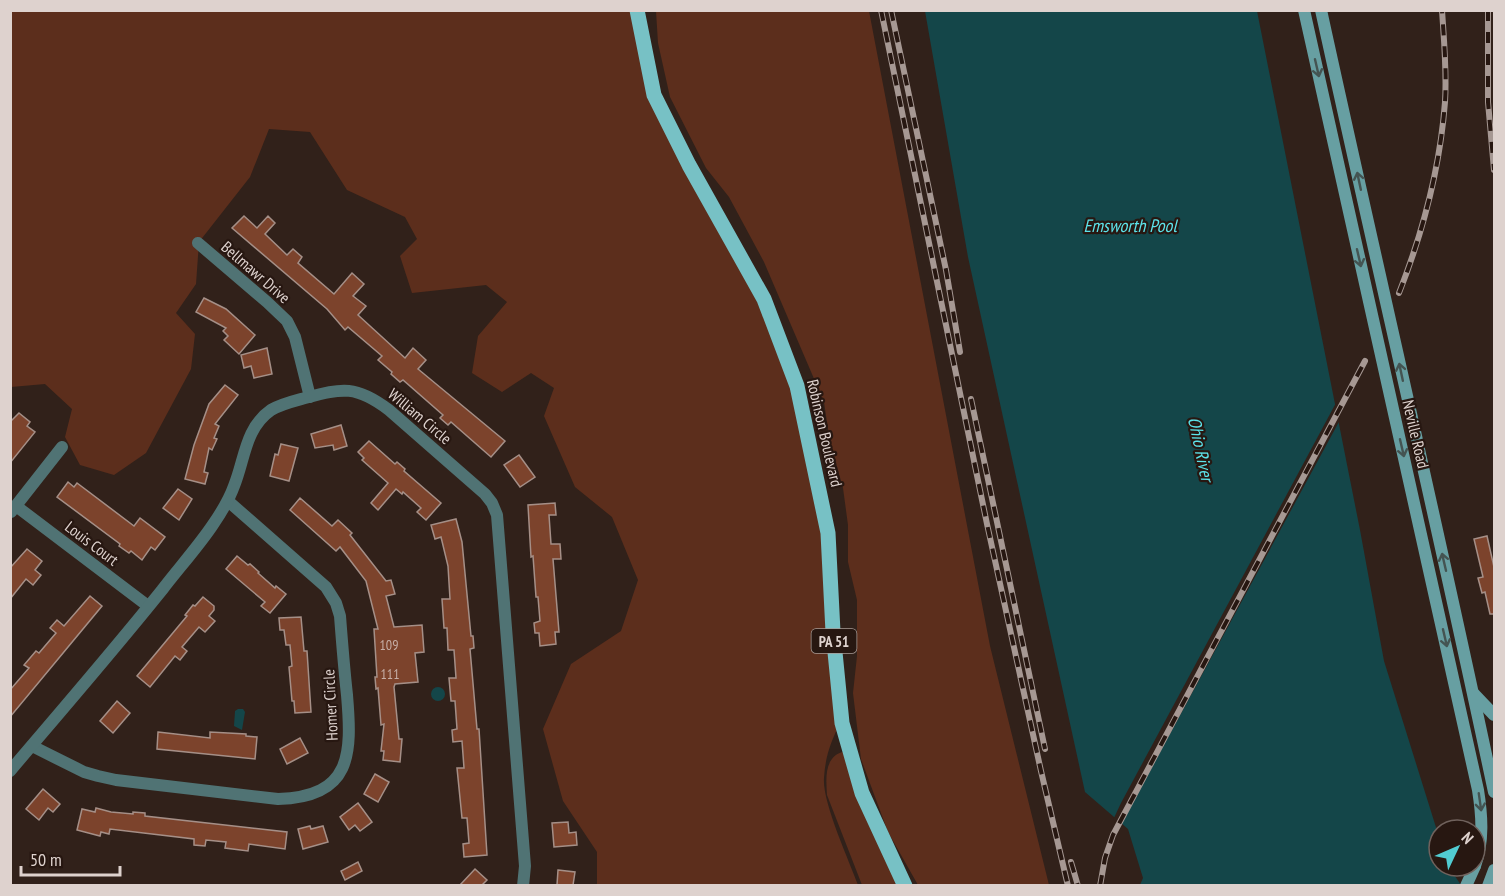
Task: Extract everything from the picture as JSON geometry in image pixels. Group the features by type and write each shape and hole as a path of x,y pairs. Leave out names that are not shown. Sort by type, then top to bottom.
{"main road":[{"name":"Robinson Boulevard","path":"637,10 654,95 689,165 764,299 797,386 828,532 833,632 842,723 861,793 905,885"},
{"name":"Neville Road","path":"1304,10 1478,790 1482,818"},
{"name":"Neville Road","path":"1321,10 1494,792"},
{"path":"1474,694 1494,715"},
{"path":"1488,885 1494,870"}],"street":[{"name":"Bellmawr Drive","path":"198,243 287,321 295,337 310,397"},
{"name":"William Circle","path":"10,771 212,526 228,501 249,436 258,421 272,410 288,403 338,389 357,391 374,398 476,486 492,503 497,515 525,866 523,885"},
{"path":"13,509 62,447"},
{"name":"Homer Circle","path":"32,746 84,771 116,780 278,799 297,799 311,795 333,781 345,762 350,741 340,616 336,603 332,594 314,575 228,501"},
{"name":"Louis Court","path":"13,509 148,606"}],"shaded area":[{"path":"11,11 634,11 647,94 760,301 794,387 824,533 840,724 827,756 825,788 837,831 858,885 597,885 597,852 563,801 543,729 571,664 621,631 638,580 612,517 575,487 544,416 554,388 531,373 502,392 472,373 478,336 507,302 486,285 412,293 400,256 417,239 405,217 347,190 310,132 269,129 250,177 199,242 196,284 176,313 195,334 191,369 146,453 114,475 80,465 65,437 72,409 45,384 11,387"},
{"path":"656,11 869,11 990,646 1049,885 918,885 888,832 861,759 853,693 857,656 857,600 848,562 848,525 843,488 830,442 824,402 764,262 729,197 706,168 670,97 658,43"},
{"path":"842,752 849,756 904,885 862,885 827,795 829,764 836,755"}],"water":[{"name":"Emsworth Pool","path":"925,11 1257,11 1384,661 1433,818 1427,818 1427,878 1456,878 1461,885 1140,885 1143,878 1128,829 1085,792 968,257"},
{"path":"435,687 441,687 445,694 441,701 435,701 431,697 431,691"},
{"path":"243,709 245,712 242,730 234,726 235,711"}],"pier":[{"path":"1337,401 1341,418 1120,826 1113,820 1121,803"}],"building":[{"path":"244,216 257,228 268,216 275,223 265,234 287,255 293,249 302,257 298,263 334,294 352,273 364,284 353,296 366,306 358,315 405,358 413,348 426,360 418,369 505,441 491,457 451,422 448,425 440,418 443,415 403,380 400,382 391,374 392,372 378,360 382,356 348,327 345,330 327,309 232,228"},
{"path":"204,298 226,309 255,335 239,354 224,340 228,336 223,331 226,328 196,312"},
{"path":"267,348 272,374 254,378 251,366 244,368 241,355"},
{"path":"225,385 238,395 215,424 219,426 214,438 217,439 212,450 209,448 204,472 208,473 205,484 185,479 209,404"},
{"path":"19,413 30,422 27,426 35,432 10,463 10,422"},
{"path":"341,425 347,446 334,450 333,445 315,448 311,434"},
{"path":"369,441 395,464 397,462 405,469 404,471 441,503 426,520 417,512 421,508 403,492 402,494 396,489 378,510 371,503 388,483 362,460 364,458 358,452"},
{"path":"281,444 298,448 289,481 270,476 275,454 278,455"},
{"path":"519,455 535,477 520,487 504,465"},
{"path":"68,482 74,487 77,483 134,526 140,518 165,537 155,550 151,547 142,560 131,551 129,553 57,497"},
{"path":"178,489 192,499 179,520 163,508"},
{"path":"300,498 332,526 338,520 352,533 350,535 386,581 391,580 395,594 386,596 394,627 422,625 424,652 415,653 418,682 395,684 394,687 399,739 402,739 400,762 383,760 384,751 381,751 384,724 381,725 375,677 377,677 374,629 378,629 366,581 340,547 336,551 290,510"},
{"path":"555,503 556,515 549,515 551,544 560,544 561,559 553,559 559,632 555,632 556,644 540,646 539,633 535,633 534,623 540,621 533,556 531,557 528,505"},
{"path":"456,519 462,542 471,636 473,636 474,648 470,649 477,729 479,729 487,855 464,857 463,844 469,843 467,818 462,818 457,768 464,768 462,741 453,742 452,730 457,729 455,701 451,701 449,678 456,678 454,650 448,650 442,599 450,599 448,566 441,537 435,539 431,525"},
{"path":"1487,536 1494,567 1494,614 1490,614 1485,592 1482,593 1478,578 1483,577 1474,539"},
{"path":"27,549 42,561 35,570 41,575 33,585 26,579 10,599 10,568"},
{"path":"237,556 248,565 250,564 275,588 276,586 286,594 270,613 261,606 265,602 226,569"},
{"path":"90,596 102,606 10,717 10,690 29,668 24,665 36,651 39,653 56,633 50,628 57,620 64,626"},
{"path":"203,597 214,606 209,616 215,621 205,632 199,627 182,647 187,651 180,660 175,656 150,687 137,676 187,616 185,615 193,605 195,606"},
{"path":"301,617 304,651 307,651 311,712 295,713 289,667 292,666 290,645 286,645 284,630 280,630 279,618"},
{"path":"117,701 130,713 113,733 100,721"},
{"path":"158,732 210,738 210,732 246,734 246,736 257,737 255,759 157,749"},
{"path":"300,738 308,753 287,764 280,749"},
{"path":"375,774 389,782 378,802 364,794"},
{"path":"43,789 60,804 53,812 48,808 39,820 26,809"},
{"path":"358,803 372,822 360,831 355,825 349,830 340,817"},
{"path":"96,808 111,812 145,813 145,816 287,832 285,849 249,844 248,851 225,848 226,842 206,840 205,846 194,845 194,839 110,829 109,834 101,832 100,836 77,830 82,809 95,812"},
{"path":"568,822 569,833 576,832 577,845 554,847 552,823"},
{"path":"310,826 311,829 323,826 328,842 303,849 298,829"},
{"path":"358,862 362,871 345,880 341,871"},
{"path":"475,869 487,880 482,885 460,885"},
{"path":"558,870 575,872 573,885 557,885"}],"railway":[{"path":"881,10 987,524 1068,886"},
{"path":"891,10 946,270 960,352"},
{"path":"1399,293 1423,223 1435,175 1443,127 1446,91 1442,10"},
{"path":"1488,10 1488,102 1494,170"},
{"path":"1100,886 1105,858 1113,835 1365,361"},
{"path":"971,399 1045,749"},
{"path":"1071,862 1078,886"}],"water label":[{"name":"Ohio River","path":"1201,449"}]}
